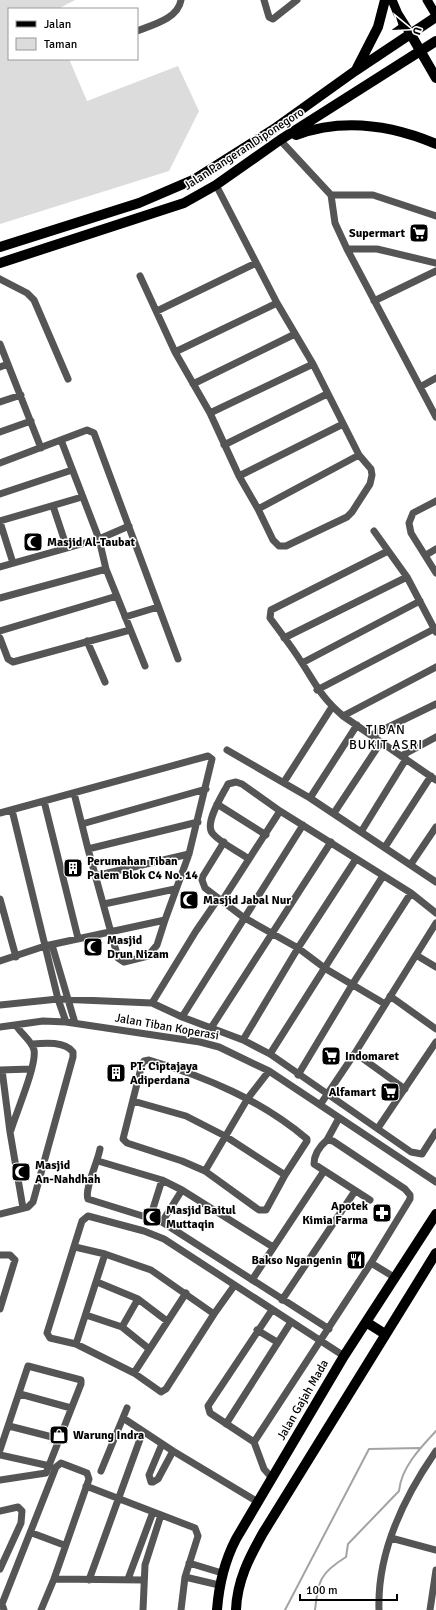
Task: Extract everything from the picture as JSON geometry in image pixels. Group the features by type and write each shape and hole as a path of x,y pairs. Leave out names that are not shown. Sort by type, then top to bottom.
{"highway":[{"path":"355,71 378,27 385,0"},
{"name":"Jalan Pangeran Diponegoro","path":"0,247 158,196 207,173 281,124 436,16"},
{"path":"410,33 436,78"},
{"name":"Jalan Pangeran Diponegoro","path":"0,263 177,205 216,185 280,140 436,41"},
{"path":"280,140 311,130 352,125 372,125 413,134 436,144"},
{"path":"105,214 107,228"},
{"name":"Jalan Gajah Mada","path":"217,1610 219,1586 222,1573 236,1539 344,1356 436,1214"},
{"path":"236,1610 238,1590 244,1570 252,1552 436,1253"},
{"path":"366,1322 385,1334"}],"main road":[{"path":"392,0 398,14 410,33"},
{"path":"427,0 436,16"}],"street":[{"path":"138,31 172,16 180,5 181,0"},
{"path":"264,0 269,17 273,19 297,0"},
{"path":"280,140 331,195 335,223 347,249 436,417"},
{"path":"140,276 175,352 210,413 239,476 258,509 275,544 282,547 347,517 357,506 370,484 372,475 371,469 359,455 312,364 277,303 216,185"},
{"path":"331,195 374,196 436,216"},
{"path":"347,249 377,249 436,263"},
{"path":"157,312 256,263"},
{"path":"374,301 436,271"},
{"path":"0,278 27,293 34,300 68,379"},
{"path":"175,352 277,303"},
{"path":"193,384 295,334"},
{"path":"0,344 41,448"},
{"path":"0,367 8,364"},
{"path":"210,413 312,364"},
{"path":"420,387 436,378"},
{"path":"224,445 327,394"},
{"path":"0,402 21,395"},
{"path":"0,432 31,421"},
{"path":"239,476 343,424"},
{"path":"0,463 87,430 94,433 178,659"},
{"path":"61,440 99,539 106,569 145,666"},
{"path":"258,509 359,455"},
{"path":"0,494 72,470"},
{"path":"13,563 0,522 82,497"},
{"path":"436,501 413,513 409,518 411,533 426,554 436,573"},
{"path":"53,506 67,548"},
{"path":"0,567 99,539 129,526"},
{"path":"317,690 435,630 406,577 374,531"},
{"path":"426,554 436,549"},
{"path":"385,847 434,778 332,707 317,690 302,663 270,618 271,610 388,551"},
{"path":"0,598 106,569"},
{"path":"284,638 406,577"},
{"path":"0,631 117,596"},
{"path":"302,663 420,601"},
{"path":"125,617 158,607"},
{"path":"0,638 8,659 13,662 130,630"},
{"path":"87,641 105,682"},
{"path":"343,716 436,667"},
{"path":"372,735 436,704"},
{"path":"284,782 332,707"},
{"path":"310,798 357,725"},
{"path":"361,832 403,757 436,736"},
{"path":"334,813 381,742"},
{"path":"227,750 284,782 334,813 436,881"},
{"path":"0,813 208,756 212,759 213,762 189,854 156,949 148,956 128,961 122,961 118,958 74,793"},
{"path":"249,858 213,834 209,827 217,804 228,784 236,782 411,893 436,913"},
{"path":"82,824 206,789"},
{"path":"44,801 78,938"},
{"path":"217,804 266,835"},
{"path":"12,810 48,945 75,1023"},
{"path":"152,1002 196,931 266,835 280,811"},
{"path":"88,849 198,822"},
{"path":"182,1016 243,917 303,825"},
{"path":"411,864 436,827"},
{"path":"224,842 202,880 205,888 243,917 298,948 326,969 385,1004"},
{"path":"211,1028 331,842"},
{"path":"95,876 189,854"},
{"path":"243,1040 298,948 356,859"},
{"path":"270,1054 326,969 383,876"},
{"path":"104,904 176,889"},
{"path":"298,1074 352,985 411,893"},
{"path":"0,899 16,957"},
{"path":"0,961 16,957 48,945 165,920"},
{"path":"320,1105 355,1053 436,924"},
{"path":"48,945 58,999 66,1022"},
{"path":"416,955 436,967"},
{"path":"390,996 436,1029"},
{"path":"0,1005 58,999 152,1002 182,1016 243,1040 270,1054 411,1152 420,1155 425,1152 436,1132"},
{"name":"Jalan Tiban Koperasi","path":"0,1027 43,1021 66,1022 219,1046 269,1071 436,1182"},
{"path":"10,1132 31,1069 34,1050 32,1044 16,1025"},
{"path":"378,1128 436,1042"},
{"path":"0,1214 23,1208 31,1205 33,1202 73,1057 73,1052 68,1048 50,1043 32,1044"},
{"path":"355,1053 405,1089"},
{"path":"146,1060 189,1072 248,1098 307,1138 307,1141 285,1175 269,1207 263,1211 259,1210 205,1171 124,1141 123,1135 142,1064 146,1060"},
{"path":"23,1208 1,1070 31,1069"},
{"path":"205,1171 248,1098 269,1071"},
{"path":"133,1102 180,1113 225,1136 285,1175"},
{"path":"339,1118 327,1140 318,1150 314,1161 324,1171 370,1200"},
{"path":"254,1442 329,1329 408,1204 410,1195 405,1189 333,1142 327,1140"},
{"path":"100,1149 98,1161 87,1192 88,1199 162,1222 329,1329"},
{"path":"98,1161 162,1180 182,1190 273,1247"},
{"path":"252,1280 324,1171"},
{"path":"150,1218 162,1180"},
{"path":"162,1222 182,1190"},
{"path":"282,1300 355,1191"},
{"path":"234,1286 164,1391 155,1389 134,1373 76,1344 50,1338 47,1333 75,1247 82,1220 88,1216 157,1235 344,1356"},
{"path":"75,1247 105,1254 151,1270 214,1314"},
{"path":"76,1344 105,1254"},
{"path":"0,1255 10,1255 15,1260 2,1297 0,1308"},
{"path":"371,1263 394,1277"},
{"path":"97,1282 138,1298 167,1321"},
{"path":"134,1373 148,1348 186,1293"},
{"path":"122,1327 138,1298"},
{"path":"272,1310 257,1330 208,1406 210,1413 254,1442 264,1469 272,1478"},
{"path":"86,1315 122,1327 148,1348"},
{"path":"226,1424 291,1322"},
{"path":"257,1330 277,1342"},
{"path":"0,1450 20,1394 27,1367 29,1366 81,1380 81,1384 50,1466 46,1472 0,1480"},
{"path":"20,1394 71,1408"},
{"path":"102,1471 127,1408"},
{"path":"123,1418 162,1444 258,1502"},
{"path":"9,1426 60,1439"},
{"path":"89,1580 143,1431"},
{"path":"162,1444 149,1475 150,1482 158,1479 174,1451"},
{"path":"379,1610 380,1588 391,1538 399,1515 416,1482 436,1451"},
{"path":"0,1455 50,1466"},
{"path":"4,1610 2,1604 58,1465 61,1463 88,1474 86,1486 64,1545 54,1578 41,1610"},
{"path":"86,1486 197,1530 198,1536 185,1577 181,1610"},
{"path":"0,1511 18,1508 22,1511 21,1523 0,1568"},
{"path":"128,1580 153,1512"},
{"path":"143,1610 145,1565 161,1515"},
{"path":"32,1532 64,1545"},
{"path":"391,1538 436,1550"},
{"path":"189,1563 222,1573"},
{"path":"430,1610 436,1570"},
{"path":"185,1577 219,1586"},
{"path":"54,1578 89,1580 144,1580"}],"green space":[{"path":"0,0 75,0 60,8 8,8 8,60 69,60 87,101 178,66 199,111 169,171 0,224"}],"waterway":[{"path":"315,1610 319,1585 326,1573 346,1557 348,1544 399,1491 403,1474 407,1466 436,1431"},
{"path":"285,1610 369,1449 420,1448"}],"place":[{"name":"Supermart","path":"419,233"},
{"name":"Masjid Al-Taubat","path":"33,542"},
{"name":"Perumahan Tiban Palem Blok C4 No. 14","path":"73,868"},
{"name":"Masjid Jabal Nur","path":"189,900"},
{"name":"Masjid Drun Nizam","path":"93,947"},
{"name":"Indomaret","path":"331,1056"},
{"name":"PT. Ciptajaya Adiperdana","path":"116,1073"},
{"name":"Alfamart","path":"390,1092"},
{"name":"Masjid An-Nahdhah","path":"21,1172"},
{"name":"Apotek Kimia Farma","path":"382,1213"},
{"name":"Masjid Baitul Muttaqin","path":"152,1217"},
{"name":"Bakso Ngangenin","path":"356,1260"},
{"name":"Warung Indra","path":"59,1435"}],"district":[{"name":"TIBAN BUKIT ASRI","path":"386,738"}]}
